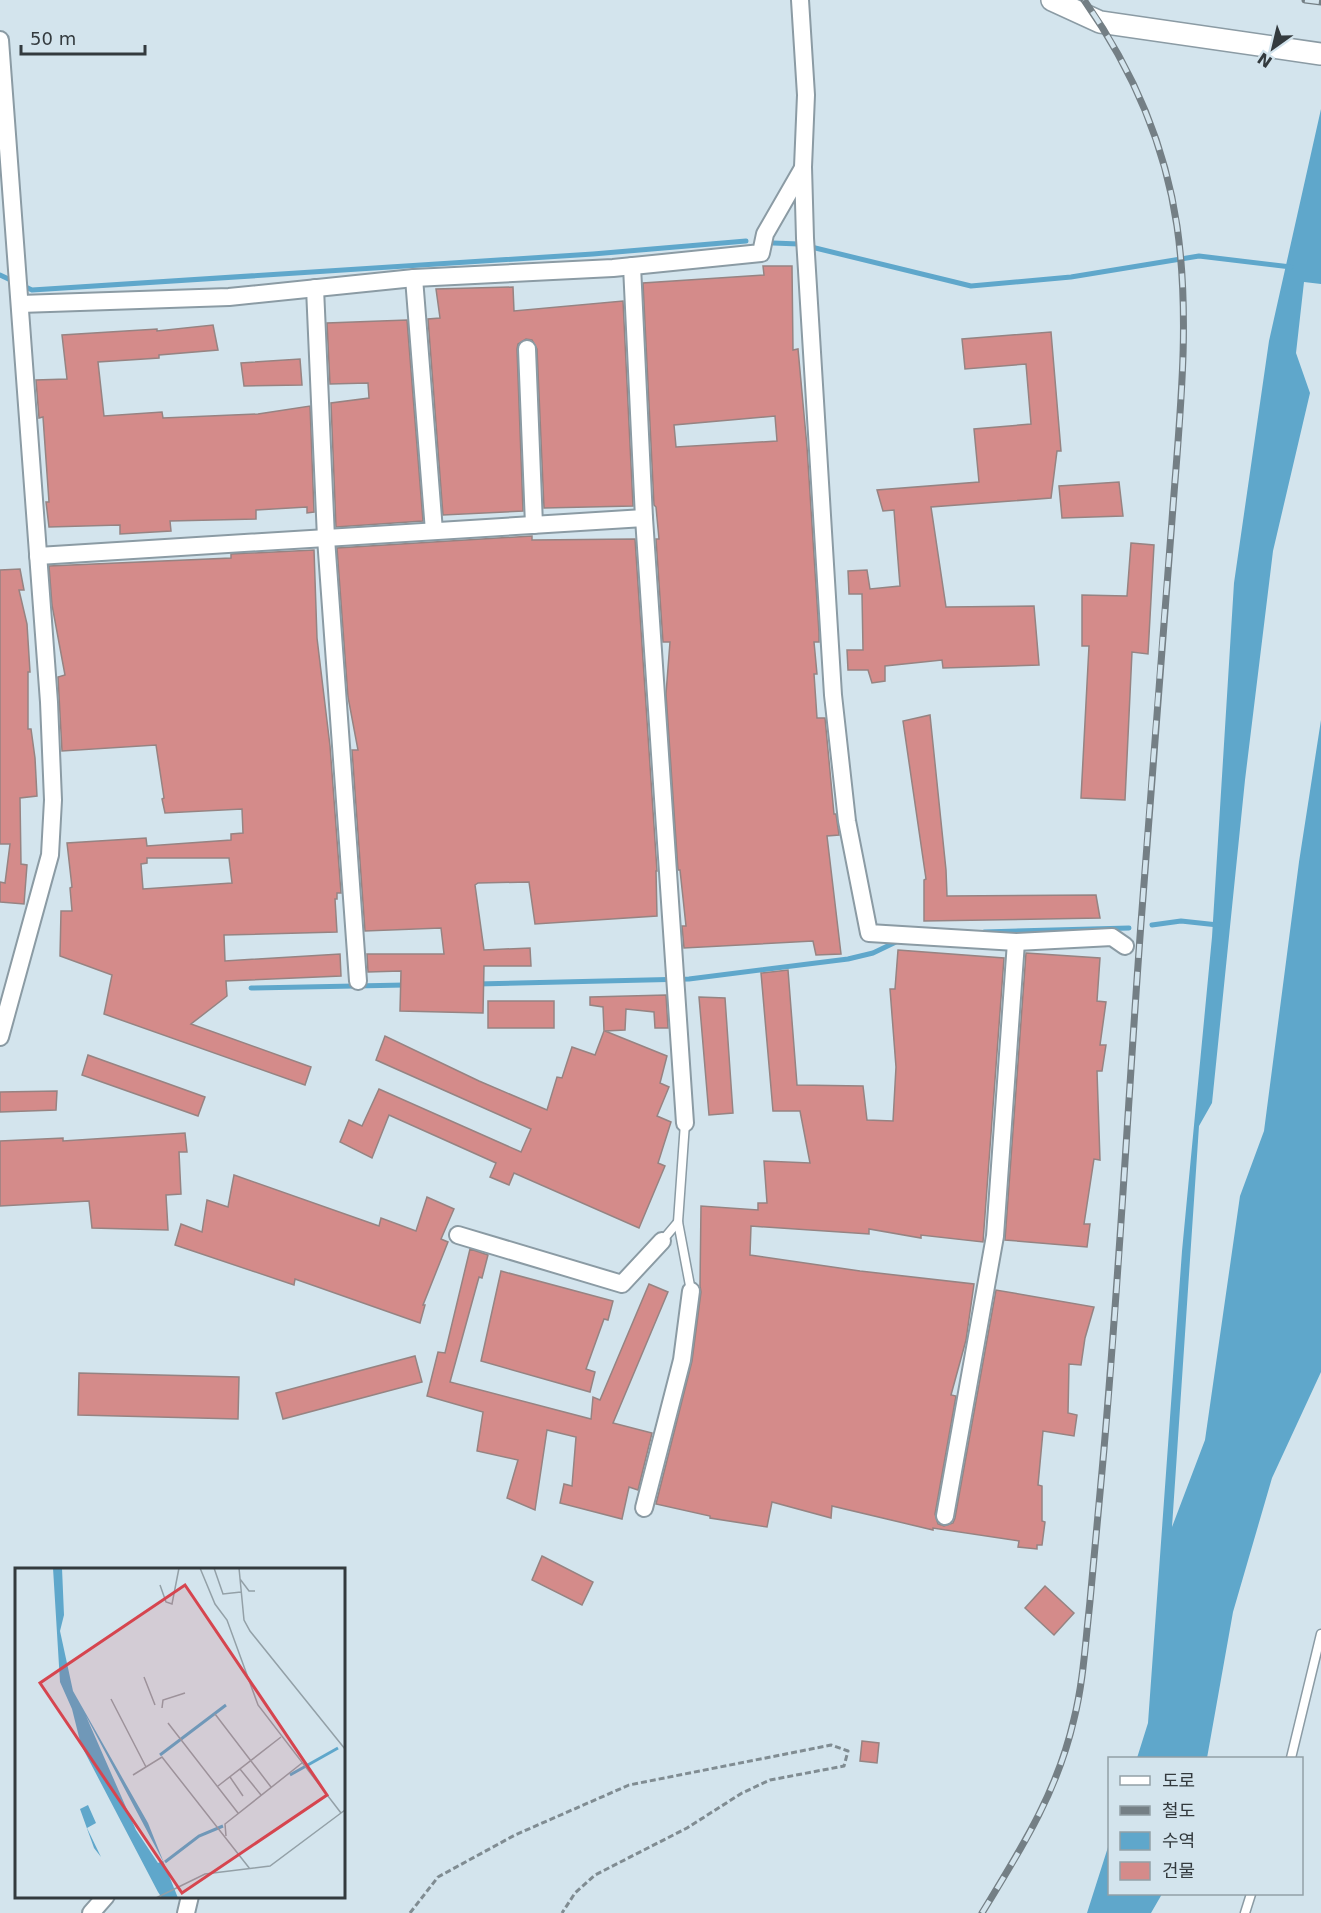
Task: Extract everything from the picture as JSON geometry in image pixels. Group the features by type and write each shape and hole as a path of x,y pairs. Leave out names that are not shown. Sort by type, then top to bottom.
{"street":[{"path":"800,0 807,95 803,167 805,245 833,695 847,821 869,933 1016,942 1112,937 1125,946"},
{"path":"1052,0 1100,22 1315,53"},
{"path":"0,40 50,724 53,800 50,855 0,1037"},
{"path":"20,304 229,297 414,278 632,266 761,253 765,234 803,167"},
{"path":"632,266 644,518 685,1123"},
{"path":"414,278 434,531"},
{"path":"315,288 326,538 358,981"},
{"path":"528,349 534,525"},
{"path":"38,556 644,518"},
{"path":"945,1516 994,1236 1016,942"},
{"path":"458,1235 622,1284 662,1240"},
{"path":"644,1508 682,1360 692,1291"},
{"path":"90,1913 104,1898"},
{"path":"186,1913 190,1898"}],"lane":[{"path":"685,1123 678,1222 692,1291"},
{"path":"662,1240 678,1222"},
{"path":"1292,1757 1321,1634"},
{"path":"1245,1913 1250,1895"}],"path":[{"path":"410,1913 438,1877 515,1835 628,1785 831,1745 848,1751 844,1766 770,1780 742,1793 687,1828 595,1875 575,1893 562,1913"}],"water":[{"path":"1321,109 1321,284 1304,282 1296,353 1310,393 1273,551 1245,780 1212,1103 1199,1126 1172,1527 1205,1440 1240,1196 1264,1131 1299,862 1321,720 1321,1372 1272,1478 1233,1612 1207,1757 1137,1757 1148,1723 1182,1251 1212,937 1234,583 1269,341"},
{"path":"1108,1847 1108,1895 1161,1895 1151,1913 1087,1913"}],"building":[{"path":"763,266 792,266 793,350 798,349 819,633 819,642 814,642 817,718 825,718 834,814 836,814 839,835 827,836 841,954 816,955 813,941 684,948 682,926 686,926 680,870 678,870 666,694 670,642 663,642 643,283 764,275","holes":["775,416 777,441 676,447 674,425"]},
{"path":"513,287 514,311 623,301 633,506 544,508 537,349 532,340 526,339 518,344 517,349 523,511 443,515 428,319 440,318 436,289"},
{"path":"407,320 423,521 336,527 331,403 369,398 368,383 330,384 327,323"},
{"path":"213,325 218,350 159,355 159,358 98,362 104,416 162,412 163,418 258,414 310,406 314,512 307,513 307,507 256,510 256,519 170,521 171,531 120,534 120,525 49,527 43,417 39,418 36,380 67,379 62,335 157,329 157,331"},
{"path":"1051,332 1061,451 1057,451 1051,498 931,507 946,607 1034,606 1039,665 943,668 942,660 885,666 885,681 872,683 868,670 848,670 847,650 863,650 862,594 849,594 848,571 867,570 870,589 900,586 894,510 883,511 877,490 979,482 974,429 1031,424 1026,364 965,369 962,339"},
{"path":"300,359 302,385 244,386 241,363"},
{"path":"1119,482 1123,516 1062,518 1059,486"},
{"path":"532,536 532,540 635,539 657,871 657,916 535,924 529,882 478,883 475,885 484,950 530,948 531,966 484,966 483,1013 400,1011 401,971 368,972 367,954 444,954 441,928 365,931 352,750 358,750 348,697 337,548"},
{"path":"1131,543 1154,545 1148,654 1132,652 1125,800 1081,798 1089,646 1082,646 1082,595 1127,596"},
{"path":"314,550 317,638 330,746 341,893 337,893 337,899 335,899 337,932 224,935 225,961 340,954 341,976 226,981 227,996 191,1024 311,1067 305,1085 104,1014 112,975 60,956 61,911 72,911 67,843 146,838 147,846 231,840 231,834 243,833 242,809 165,813 156,745 62,751 58,677 65,675 52,605 49,566 231,558 231,554","holes":["147,858 229,858 232,883 143,889 141,864 147,863"]},
{"path":"20,569 24,590 19,590 27,624 30,672 28,672 28,729 31,729 35,758 37,796 20,798 21,864 27,865 24,904 0,902 0,882 5,883 10,844 0,844 0,570"},
{"path":"930,715 947,896 1096,895 1100,918 924,921 924,880 926,879 903,721"},
{"path":"898,950 1004,958 983,1242 921,1235 921,1238 869,1229 869,1234 751,1226 750,1255 974,1284 966,1340 951,1395 956,1396 935,1514 938,1524 944,1526 953,1523 955,1518 996,1290 1094,1307 1085,1338 1081,1365 1069,1364 1068,1413 1077,1415 1074,1436 1043,1431 1038,1485 1042,1486 1042,1521 1045,1522 1042,1545 1037,1545 1037,1549 1018,1547 1019,1541 933,1528 933,1530 832,1506 831,1518 772,1502 767,1527 710,1518 710,1516 656,1504 692,1361 701,1292 701,1206 758,1210 758,1203 767,1203 764,1161 810,1163 800,1111 773,1111 761,973 788,970 797,1085 863,1086 867,1120 893,1121 896,1067 890,989 895,989"},
{"path":"1026,953 1100,958 1097,1001 1106,1002 1100,1045 1106,1045 1102,1071 1097,1071 1100,1160 1094,1159 1084,1224 1090,1224 1087,1247 1005,1240"},
{"path":"666,995 668,1028 655,1028 654,1012 626,1009 625,1030 605,1031 667,1056 660,1083 669,1087 657,1116 671,1122 658,1163 665,1166 639,1228 514,1173 509,1185 490,1177 496,1163 389,1115 372,1158 340,1142 349,1120 362,1126 379,1089 521,1152 531,1129 376,1060 385,1036 479,1081 547,1110 557,1077 562,1078 572,1047 595,1055 604,1031 603,1007 590,1005 590,997"},
{"path":"699,997 725,998 733,1113 709,1115"},
{"path":"488,1001 554,1001 554,1028 488,1028"},
{"path":"88,1055 205,1097 198,1116 82,1075"},
{"path":"57,1091 56,1110 0,1112 0,1092"},
{"path":"185,1133 187,1152 179,1152 181,1194 166,1195 168,1230 92,1228 89,1201 0,1206 0,1141 63,1138 63,1141"},
{"path":"234,1175 379,1226 381,1218 416,1231 427,1197 454,1209 441,1239 448,1242 423,1305 425,1305 420,1323 295,1279 294,1285 175,1245 181,1224 202,1232 207,1200 228,1207"},
{"path":"470,1249 488,1255 482,1278 479,1277 450,1382 591,1419 593,1397 600,1400 649,1284 668,1292 613,1423 652,1433 638,1490 629,1487 622,1519 560,1503 564,1484 572,1486 576,1437 547,1430 535,1510 507,1498 518,1460 477,1451 483,1412 427,1396 438,1352 445,1353"},
{"path":"501,1271 613,1301 608,1320 604,1319 586,1369 595,1372 590,1392 481,1361"},
{"path":"415,1356 422,1382 283,1419 276,1393"},
{"path":"79,1373 239,1377 238,1419 78,1415"},
{"path":"542,1556 593,1582 582,1605 532,1580"},
{"path":"1045,1586 1074,1613 1054,1635 1025,1608"},
{"path":"862,1741 879,1743 877,1763 860,1761"}],"waterway":[{"path":"0,275 32,290 593,254 746,241"},
{"path":"773,243 799,244 971,286 1071,277 1199,256 1291,267"},
{"path":"1152,925 1181,921 1218,925"},
{"path":"984,932 1129,928"},
{"path":"477,984 689,979 848,959 873,953 898,941"},
{"path":"251,988 405,985"}],"railway":[{"path":"982,1913 1024,1843 1048,1796 1067,1746 1082,1678 1112,1351 1182,373 1181,263 1177,226 1164,166 1155,136 1131,79 1084,0"},
{"path":"1305,0 1321,2"}]}
